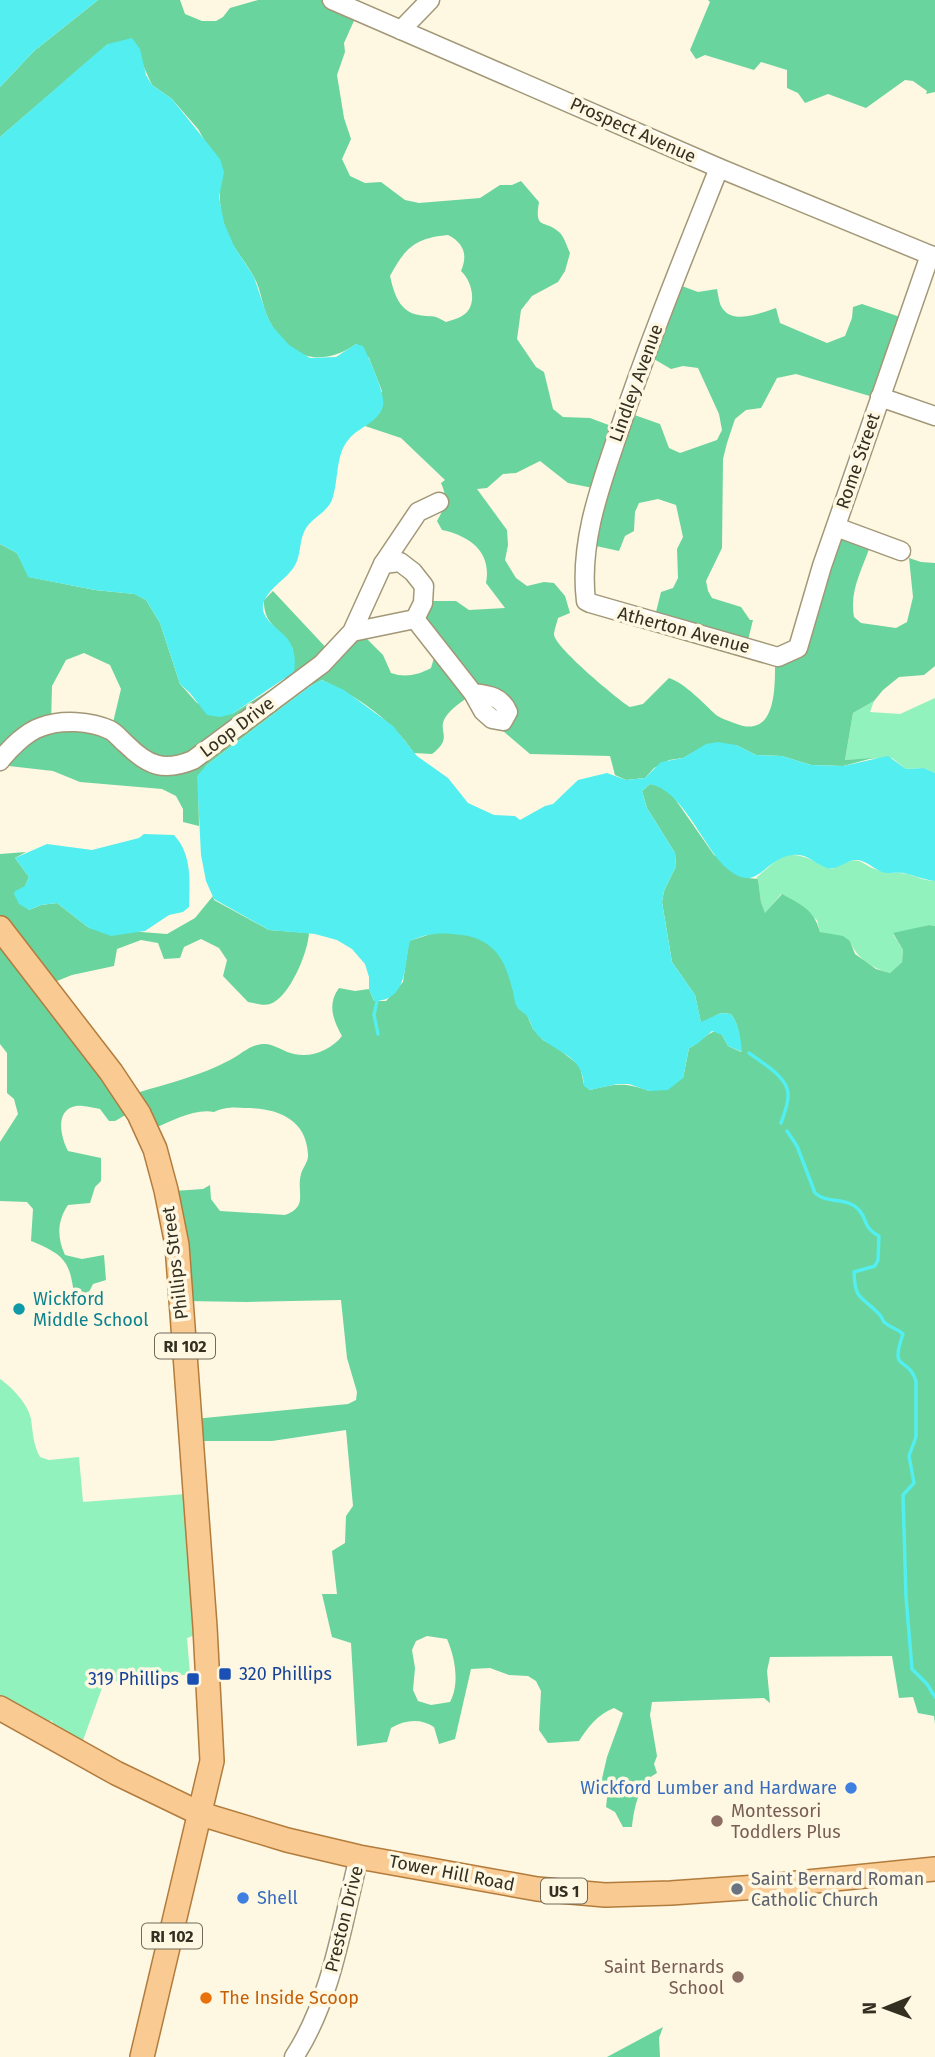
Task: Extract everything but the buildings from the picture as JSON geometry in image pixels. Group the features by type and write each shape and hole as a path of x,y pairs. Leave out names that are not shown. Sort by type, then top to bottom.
{"main road":[{"name":"Phillips Street","path":"0,928 111,1072 139,1114 155,1149 166,1190 177,1245 209,1691 212,1761 201,1815"},
{"name":"Tower Hill Road","path":"0,1708 116,1773 201,1815 359,1857 537,1889 605,1895 757,1887 935,1869"},
{"name":"RI 102","path":"142,2057 201,1815"}],"street":[{"name":"Prospect Avenue","path":"332,0 719,168 932,256"},
{"path":"401,30 430,0"},
{"name":"Lindley Avenue","path":"590,603 586,601 583,560 598,493 662,312 719,168"},
{"name":"Rome Street","path":"778,657 798,648 822,566 932,256"},
{"path":"880,397 935,416"},
{"name":"Loop Drive","path":"0,761 8,750 39,727 58,723 90,724 112,731 149,763 162,767 176,767 193,760 322,664 352,632 383,564 418,512 439,502"},
{"path":"836,527 901,551"},
{"path":"383,564 400,562 413,572 424,586 423,603 415,619"},
{"name":"Atherton Avenue","path":"590,603 778,657"},
{"path":"352,632 415,619"},
{"path":"415,619 473,693"},
{"name":"Preston Drive","path":"294,2057 309,2034 325,1991 359,1857"}],"green space":[{"path":"98,0 180,0 185,14 202,21 216,21 230,8 258,0 330,0 357,14 344,43 345,52 337,75 344,118 351,139 342,159 350,176 365,183 381,182 405,200 419,203 480,198 500,185 512,185 521,181 539,202 539,221 561,234 570,253 565,271 558,282 532,296 521,310 517,339 536,367 544,372 553,409 563,417 590,418 614,427 626,412 660,424 669,448 680,453 717,440 722,430 719,414 698,368 683,366 671,369 647,355 674,283 698,292 717,289 721,306 726,312 739,317 776,308 780,323 827,343 845,336 853,307 862,304 906,319 873,397 796,374 777,378 761,408 746,410 735,419 723,459 722,548 706,581 712,598 741,607 750,620 753,620 746,648 655,616 661,592 673,588 678,578 677,549 683,537 676,505 658,499 639,503 635,512 634,531 625,536 619,551 587,544 598,489 568,483 540,461 516,473 503,474 487,488 477,489 507,530 505,560 516,578 527,586 554,583 565,596 570,613 558,618 554,635 565,651 588,673 630,707 643,704 669,678 688,689 719,717 748,727 759,725 771,708 775,659 798,647 833,531 871,543 853,597 854,617 861,623 896,628 907,622 913,597 909,558 935,563 935,666 924,675 899,677 874,701 853,713 845,760 873,758 843,766 811,765 782,756 756,755 736,745 706,745 683,758 669,760 654,768 645,778 626,780 615,775 610,756 530,754 503,731 503,724 486,698 472,694 453,708 445,718 444,739 439,748 432,754 414,753 395,730 373,710 322,680 207,765 198,776 199,826 183,822 183,809 176,796 162,789 80,782 53,771 0,765 0,544 17,553 29,577 95,590 135,594 146,600 160,623 180,684 197,703 232,714 284,681 293,649 267,616 264,600 273,591 331,653 358,630 383,655 391,673 401,675 416,674 431,668 439,641 416,618 423,601 456,601 469,610 505,608 486,583 486,562 477,547 462,536 442,530 437,521 445,502 441,483 445,480 401,438 365,426 382,391 369,358 356,344 330,356 306,355 295,350 276,332 266,313 254,277 225,228 220,200 223,172 198,129 172,99 152,85 142,63 108,44 0,137 0,87 34,51","holes":["448,235 458,242 463,250 461,271 471,288 472,301 467,312 446,322 412,313 402,306 390,276 412,246 427,239","84,653 110,665 121,689 111,731 51,724 52,686 66,660"]},
{"path":"708,0 935,0 935,92 926,94 927,91 913,81 905,80 866,108 828,94 805,103 798,93 787,88 787,70 761,62 754,70 705,55 696,59 690,50 710,2"},
{"path":"935,698 935,773 924,768 906,769 892,758 845,760 853,713 874,701 870,712 900,714"},
{"path":"650,784 663,786 714,855 748,878 758,879 765,913 782,894 810,913 820,932 843,936 850,941 855,954 876,969 890,973 902,962 903,950 893,933 935,926 935,1724 934,1716 918,1713 913,1697 899,1698 892,1656 770,1657 767,1671 770,1703 764,1698 652,1702 650,1715 657,1773 642,1789 632,1827 623,1827 615,1812 606,1807 608,1789 601,1783 623,1713 614,1708 603,1714 579,1741 548,1743 539,1730 541,1691 536,1681 528,1676 509,1675 490,1668 471,1669 455,1739 439,1744 434,1727 412,1721 391,1728 387,1742 357,1746 351,1643 332,1637 322,1594 337,1594 332,1551 345,1543 346,1516 353,1506 346,1430 272,1441 195,1441 194,1419 348,1404 356,1400 357,1392 347,1358 341,1300 186,1301 174,1191 203,1189 210,1185 211,1199 220,1211 285,1215 299,1203 301,1174 308,1157 306,1142 295,1124 278,1113 257,1108 191,1113 155,1128 143,1105 115,1121 109,1121 100,1109 76,1106 64,1113 61,1125 68,1151 101,1158 101,1181 95,1187 90,1203 68,1205 59,1230 65,1255 82,1259 104,1255 106,1280 93,1284 85,1300 75,1301 69,1269 65,1262 53,1251 31,1241 33,1209 27,1202 0,1201 0,1142 18,1114 14,1099 7,1093 7,1053 0,1044 0,854 26,852 15,858 29,877 25,886 29,910 57,903 89,928 167,934 195,918 213,896 214,900 269,930 309,933 301,963 290,984 277,1000 267,1005 248,1002 223,976 227,960 219,948 201,939 184,947 180,958 164,959 158,943 141,940 117,949 114,966 72,975 52,983 137,1093 208,1070 258,1045 271,1045 301,1055 327,1049 342,1036 332,1006 339,988 355,991 369,989 374,1001 386,1001 403,982 409,941 446,932 475,936 498,952 508,971 518,1008 527,1015 533,1029 543,1040 580,1066 584,1085 590,1090 619,1085 649,1091 683,1078 689,1048 712,1032 716,1031 722,1035 728,1046 741,1052 738,1027 731,1014 721,1013 701,1023 695,995 672,962 662,902 664,891 676,866 675,853 647,808 642,791","holes":["427,1636 447,1639 455,1670 455,1687 450,1702 431,1705 418,1701 413,1690 415,1668 412,1650 416,1641"]},
{"path":"789,855 806,857 832,869 856,860 885,872 905,873 935,881 935,926 929,925 893,934 903,950 902,962 890,973 866,962 850,941 820,932 817,920 781,894 765,914 756,878 778,859"},
{"path":"0,1379 27,1408 40,1457 49,1460 79,1457 83,1502 198,1493 206,1631 187,1638 190,1674 154,1679 137,1678 123,1684 111,1679 105,1680 82,1743 62,1734 51,1720 42,1732 0,1709"},
{"path":"663,2027 659,2038 660,2057 607,2057"}],"water":[{"path":"0,0 98,0 34,51 0,87"},
{"path":"132,38 140,49 146,75 152,85 172,99 220,159 224,172 219,197 224,223 234,246 254,277 273,327 289,345 310,358 336,357 356,344 363,346 383,401 381,412 345,445 339,460 332,500 307,527 294,567 271,591 263,605 265,616 286,637 293,649 294,672 232,714 220,717 207,715 180,684 160,623 146,600 134,594 95,590 28,577 17,553 0,544 0,137 108,44"},
{"path":"322,680 344,690 393,726 417,756 448,778 468,803 494,815 515,816 520,820 553,804 578,780 607,773 626,780 645,778 661,762 683,758 706,744 718,742 736,745 756,755 782,756 811,765 843,766 888,756 906,769 924,768 935,773 935,881 904,873 882,872 858,860 827,868 798,855 783,858 760,874 744,878 723,865 671,796 650,784 642,791 647,808 675,853 676,866 664,891 662,902 672,962 695,995 701,1022 721,1013 731,1014 738,1027 742,1052 728,1046 722,1035 712,1031 689,1048 683,1078 668,1090 649,1091 629,1084 617,1084 590,1090 584,1086 582,1074 572,1059 533,1029 517,1006 506,968 496,952 482,941 473,937 441,933 410,941 399,988 393,995 374,1001 365,964 352,949 337,940 315,934 269,930 214,899 206,881 201,855 197,776 207,765"},
{"path":"144,834 174,835 184,851 190,888 189,907 183,912 169,915 145,931 111,936 89,928 57,903 29,910 19,904 15,891 25,886 29,877 15,858 47,844 92,850 139,838"}],"waterway":[{"path":"377,1001 374,1015 378,1034"},
{"path":"749,1053 773,1070 787,1088 788,1101 781,1123"},
{"path":"787,1131 797,1146 815,1193 853,1205 861,1213 867,1226 879,1236 878,1260 875,1266 854,1272 855,1281 860,1297 884,1322 903,1334 899,1346 899,1360 909,1368 916,1381 916,1437 909,1456 914,1483 903,1495 906,1597 912,1669 935,1697"}],"place":[{"name":"Wickford Middle School","path":"19,1309"},
{"name":"320 Phillips","path":"225,1674"},
{"name":"319 Phillips","path":"193,1679"},
{"name":"Wickford Lumber and Hardware","path":"851,1788"},
{"name":"Montessori Toddlers Plus","path":"717,1821"},
{"name":"Saint Bernard Roman Catholic Church","path":"737,1889"},
{"name":"Shell","path":"243,1898"},
{"name":"Saint Bernards School","path":"738,1977"},
{"name":"The Inside Scoop","path":"206,1998"}]}
